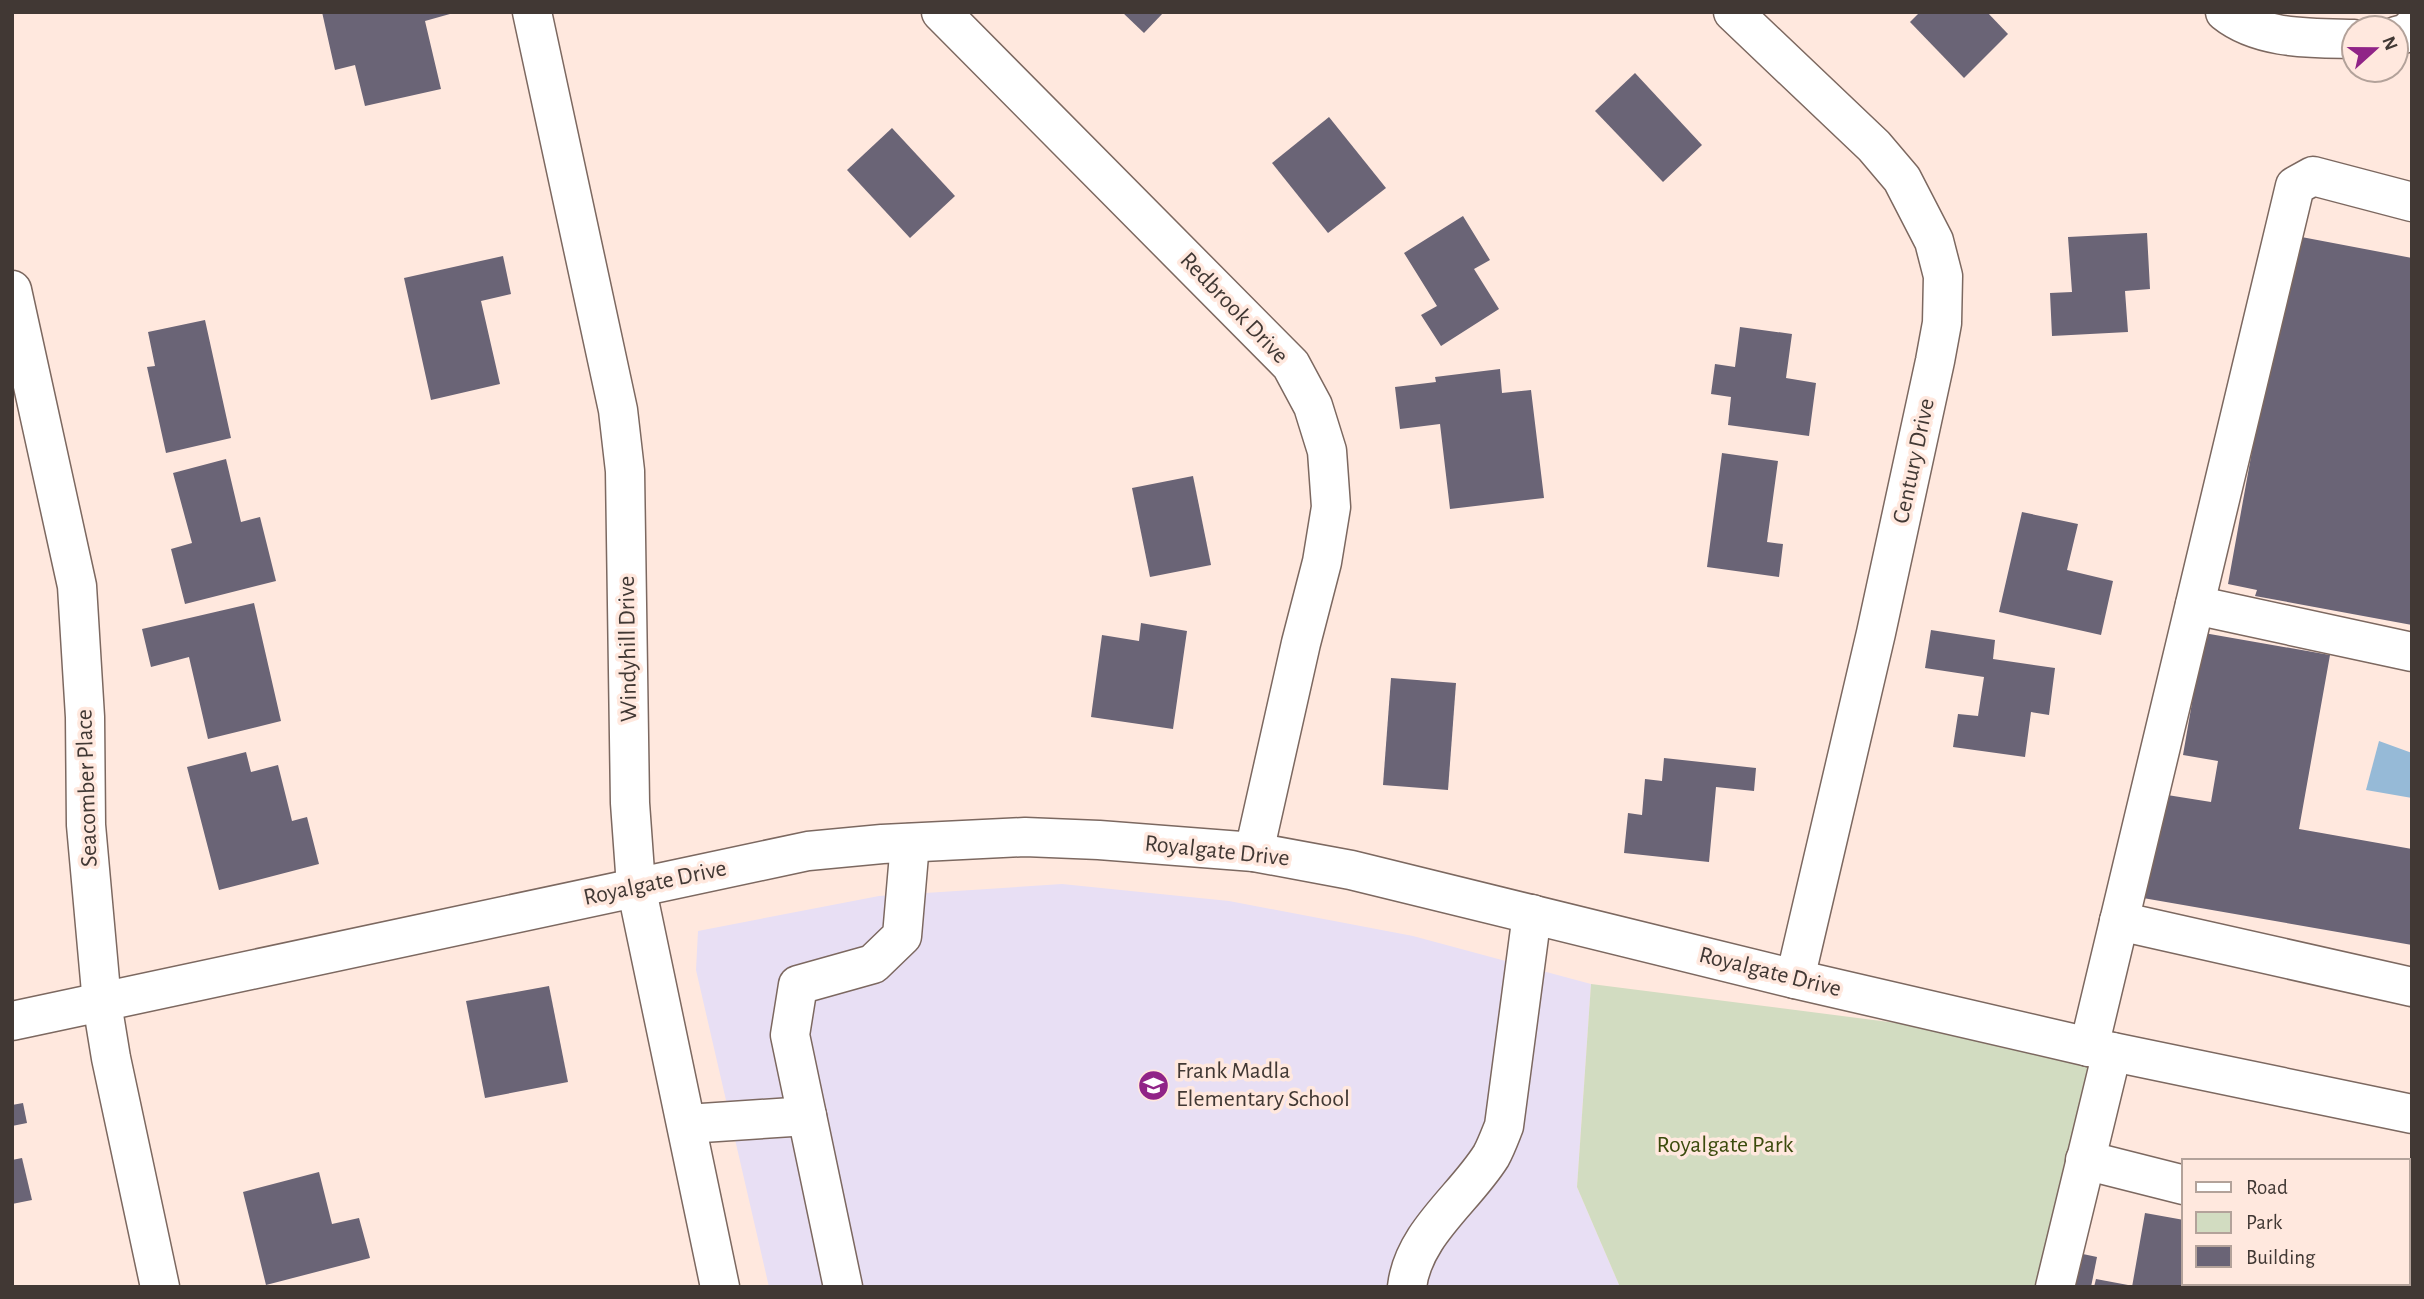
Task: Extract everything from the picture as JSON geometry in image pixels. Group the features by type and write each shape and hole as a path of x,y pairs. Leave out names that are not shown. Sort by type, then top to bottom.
{"street":[{"name":"Windyhill Drive","path":"532,12 618,410 625,471 630,803 636,886 720,1287"},
{"name":"Redbrook Drive","path":"941,12 1291,365 1313,406 1327,451 1331,507 1322,562 1254,852"},
{"name":"Century Drive","path":"1732,12 1874,146 1902,179 1934,241 1943,276 1942,323 1935,361 1873,647 1795,979"},
{"path":"2225,12 2259,30 2305,38 2340,39"},
{"path":"2055,1287 2085,1160 2119,921 2295,186 2313,176 2412,202"},
{"name":"Seacomber Place","path":"12,290 77,586 85,717 86,825 102,1003 111,1058 160,1287"},
{"path":"2195,605 2412,652"},
{"name":"Royalgate Drive","path":"12,1021 808,851 1025,837 1254,852 1351,870 1795,979 2100,1049 2412,1114"},
{"path":"843,1287 790,1035 798,985 873,964 902,936 911,843"},
{"path":"1407,1287 1409,1273 1419,1248 1491,1156 1504,1126 1532,914"},
{"path":"2119,921 2412,987"},
{"path":"687,1124 807,1115"},
{"path":"2085,1160 2182,1184"}],"shaded area":[{"name":"Frank Madla Elementary School","path":"1062,884 1229,901 1413,936 1591,984 1577,1187 1620,1287 769,1287 696,970 698,931 879,896"}],"green space":[{"name":"Royalgate Park","path":"1591,984 2101,1049 2038,1287 1620,1287 1577,1187"}],"water":[{"path":"2379,741 2412,753 2412,798 2366,790"}],"building":[{"path":"322,12 457,12 425,21 441,89 365,106 355,65 335,70"},
{"path":"1122,12 1164,12 1144,33"},
{"path":"1920,12 1987,12 2008,34 1964,78 1910,22"},
{"path":"1635,73 1702,145 1663,182 1595,111"},
{"path":"1329,117 1386,188 1328,233 1272,163"},
{"path":"892,128 955,196 910,238 847,170"},
{"path":"1463,216 1490,260 1474,269 1499,309 1441,346 1421,315 1437,306 1404,253"},
{"path":"2147,233 2150,289 2125,291 2128,332 2052,336 2050,293 2072,292 2068,237"},
{"path":"2291,235 2412,258 2412,625 2255,596 2257,590 2228,584"},
{"path":"503,256 511,294 481,301 500,384 431,400 404,278"},
{"path":"205,320 231,438 166,453 147,367 155,366 148,332"},
{"path":"1740,327 1792,334 1786,378 1816,383 1809,436 1728,425 1731,397 1711,394 1715,364 1735,367"},
{"path":"1500,369 1502,393 1531,390 1544,498 1450,509 1440,424 1400,429 1395,387 1436,382 1435,377"},
{"path":"1722,453 1778,461 1767,542 1783,544 1779,577 1707,567"},
{"path":"226,459 241,522 260,517 276,581 185,604 171,549 192,543 173,473"},
{"path":"1193,476 1211,565 1150,577 1132,488"},
{"path":"2022,512 2078,524 2067,570 2113,581 2101,635 1999,612"},
{"path":"254,603 281,721 208,739 189,657 151,667 142,629"},
{"path":"1141,623 1187,631 1173,729 1091,717 1102,635 1139,641"},
{"path":"1931,630 1995,640 1993,659 2055,668 2049,715 2031,712 2025,757 1953,747 1958,714 1978,716 1984,677 1925,668"},
{"path":"2204,633 2330,655 2299,829 2412,849 2412,945 2143,898 2161,794 2211,802 2218,761 2183,755"},
{"path":"1391,678 1456,683 1448,790 1383,785"},
{"path":"246,752 251,772 278,765 292,821 307,817 319,864 219,890 187,767"},
{"path":"1664,758 1756,768 1754,791 1716,787 1709,862 1624,853 1628,813 1642,815 1645,779 1662,781"},
{"path":"549,986 568,1082 485,1098 466,1001"},
{"path":"23,1103 27,1123 12,1126 12,1105"},
{"path":"22,1158 32,1200 12,1204 12,1160"},
{"path":"319,1172 332,1224 359,1218 370,1258 266,1285 243,1192"},
{"path":"2145,1213 2182,1220 2182,1285 2410,1285 2412,1261 2412,1287 2132,1287"},
{"path":"2064,1250 2097,1257 2091,1287 2057,1287"},
{"path":"2096,1279 2128,1285 2128,1287 2094,1287"}],"place":[{"name":"Frank Madla Elementary School","path":"1153,1085"}]}
